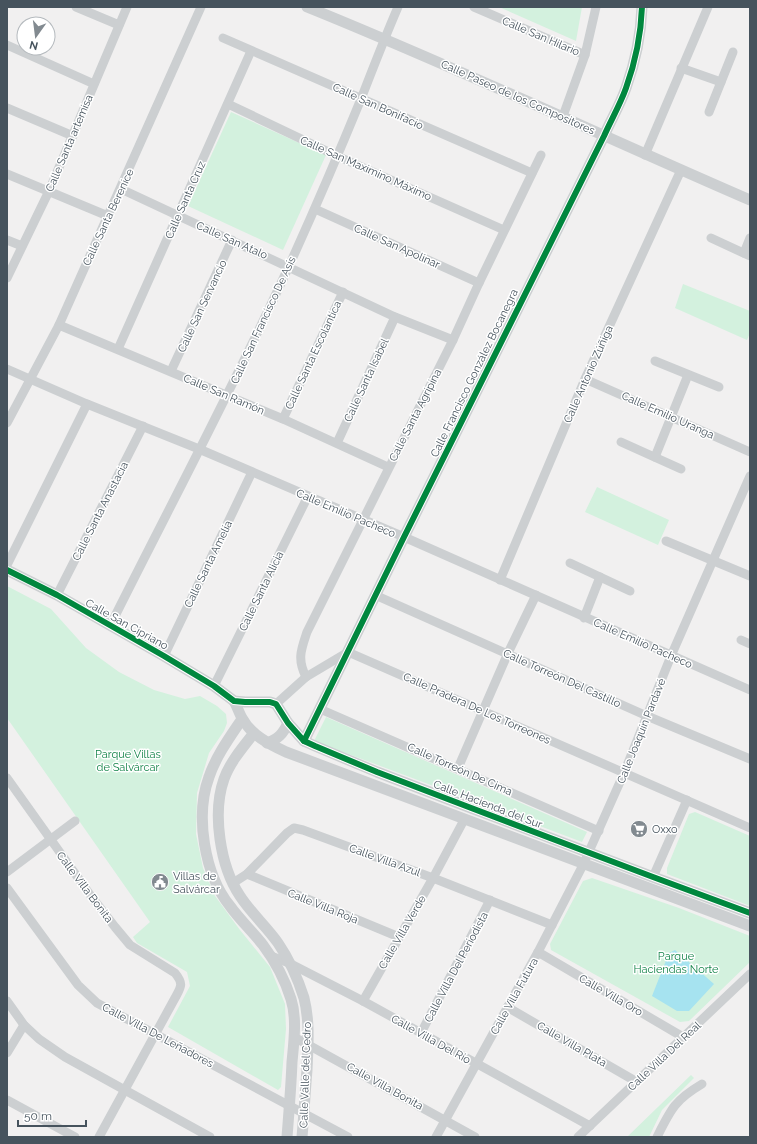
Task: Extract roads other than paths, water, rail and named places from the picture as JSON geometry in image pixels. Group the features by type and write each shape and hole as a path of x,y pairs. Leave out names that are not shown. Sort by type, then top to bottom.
{"street":[{"path":"76,7 119,25"},
{"name":"Calle Santa artemisa","path":"7,278 49,191 127,7"},
{"name":"Calle Santa Berenice","path":"7,424 59,325 201,7"},
{"name":"Calle Paseo de los Compositores","path":"307,7 384,38 563,116 645,155 750,200"},
{"name":"Calle San Francisco De Asís","path":"110,626 227,395 289,266 315,209 398,7"},
{"name":"Calle San Hilario","path":"474,7 585,54"},
{"path":"563,116 585,54 596,7"},
{"name":"Calle Francisco González Bocanegra","path":"304,740 604,136 628,83 641,22 642,7"},
{"path":"645,155 708,7"},
{"name":"Calle San Bonifacio","path":"223,38 532,173"},
{"path":"7,46 94,84"},
{"name":"Calle Santa Cruz","path":"118,350 251,51"},
{"path":"709,112 733,52"},
{"path":"681,68 721,82"},
{"name":"Calle San Maximino Máximo","path":"228,104 337,156 504,230"},
{"path":"7,108 73,136"},
{"name":"Calle Santa Agripina","path":"306,677 300,666 300,657 307,632 453,340 541,155"},
{"name":"Calle Antonio Zúñiga","path":"500,580 585,379 681,170"},
{"path":"7,174 108,216"},
{"name":"Calle San Atalo","path":"120,189 289,266 395,317 453,340"},
{"name":"Calle San Apolinar","path":"315,209 479,283"},
{"path":"710,238 747,254 750,238"},
{"path":"7,240 22,246"},
{"name":"Calle San Servancio","path":"171,371 232,240"},
{"name":"Calle Santa Escolantica","path":"283,419 343,292"},
{"name":"Calle Santa Isabel","path":"337,443 395,317"},
{"name":"Calle San Ramón","path":"59,325 283,419 388,468"},
{"path":"655,361 719,387"},
{"name":"Calle Emilio Pacheco","path":"7,369 404,537 536,595 584,618 750,690"},
{"path":"655,457 688,375"},
{"name":"Calle Emilio Uranga","path":"585,379 672,416 750,452"},
{"path":"7,565 87,404"},
{"name":"Calle Santa Anastacia","path":"57,595 143,426"},
{"path":"621,442 681,469"},
{"name":"Calle Santa Amelía","path":"164,656 252,472"},
{"name":"Calle Joaquín Pardavé","path":"589,853 624,773 671,656 750,476"},
{"name":"Calle Santa Alicia","path":"214,686 308,496"},
{"path":"666,541 750,576"},
{"path":"570,563 630,591"},
{"name":"Calle San Cipriano","path":"7,570 57,595 164,656 214,686 234,701"},
{"path":"584,618 600,577"},
{"name":"Calle Torreón Del Castillo","path":"376,595 647,716 750,759"},
{"path":"458,768 508,653 536,595"},
{"path":"741,640 750,644"},
{"path":"234,701 265,701 276,704 306,677 348,652"},
{"name":"Calle Pradera De Los Torreones","path":"348,652 750,828"},
{"name":"Calle Hacienda del Sur","path":"234,701 242,719 254,734 267,743 286,752 750,926"},
{"name":"Calle Hacienda del Sur","path":"276,704 288,723 304,740 377,772 750,913"},
{"name":"Calle Torreón De Cima","path":"320,708 599,831"},
{"name":"Calle Valle del Cedro","path":"242,719 214,765 205,789 203,810 204,834 209,864 218,889 228,904 271,956 291,1000 294,1014 294,1037 287,1137"},
{"path":"267,743 280,737 288,723"},
{"name":"Calle Valle del Cedro","path":"254,734 237,755 224,778 220,795 218,815 225,862 233,883 240,896 278,942 289,963 303,998 308,1016 308,1044 302,1137"},
{"name":"Calle Villa Bonita","path":"7,778 91,896 130,945 175,973 180,979 181,987 157,1034"},
{"path":"653,877 687,800"},
{"name":"Calle Villa Verde","path":"363,1001 464,820"},
{"path":"7,872 75,821"},
{"name":"Calle Villa Azul","path":"233,883 247,874 287,832 294,828 432,878 552,925"},
{"name":"Calle Villa Futura","path":"436,1137 538,952 589,853"},
{"name":"Calle Villa Roja","path":"247,874 399,937"},
{"name":"Calle Villa De Leñadores","path":"7,888 74,979 83,990 97,1002 348,1137"},
{"name":"Calle Villa Del Periodista","path":"420,1033 490,900"},
{"name":"Calle Villa Oro","path":"538,952 683,1037"},
{"name":"Calle Villa Del Río","path":"271,956 289,963 363,1001 590,1126"},
{"name":"Calle Villa Del Real","path":"578,1137 750,974"},
{"path":"7,1001 24,1025 39,1039 65,1057 210,1137"},
{"name":"Calle Villa Plata","path":"507,1007 637,1082"},
{"path":"7,1053 24,1025"},
{"path":"99,1137 157,1034"},
{"name":"Calle Villa Bonita","path":"294,1037 475,1137"},
{"path":"657,1137 673,1106 691,1090 702,1084"},
{"path":"7,1100 75,1137"}],"water":[{"path":"675,950 714,984 689,1011 677,1011 652,996 669,953"}],"place":[{"name":"Oxxo","path":"639,829"},
{"name":"Villas de Salvárcar","path":"160,882"}],"park label":[{"name":"Parque Villas de Salvárcar","path":"128,760"},
{"name":"Parque Haciendas Norte","path":"676,962"}]}
